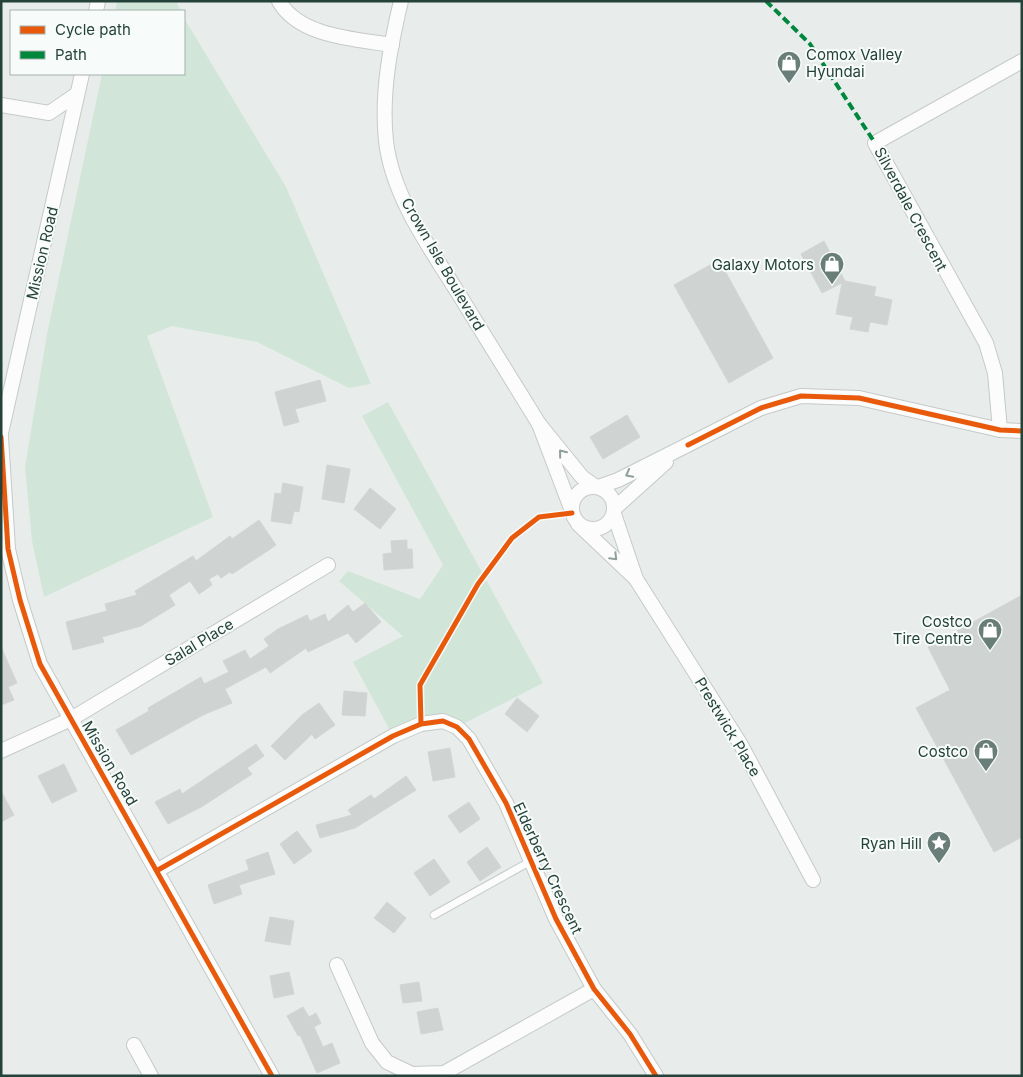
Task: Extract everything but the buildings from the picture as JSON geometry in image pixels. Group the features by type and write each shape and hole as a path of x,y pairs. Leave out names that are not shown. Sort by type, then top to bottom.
{"street":[{"path":"279,1 304,26 340,36 392,45"},
{"name":"Crown Isle Boulevard","path":"401,1 392,45 384,104 386,143 396,181 425,239 539,424 582,477 597,487"},
{"name":"Silverdale Crescent","path":"1000,430 995,373 986,342 939,262 875,143 1022,61"},
{"name":"Mission Road","path":"1,433 82,75"},
{"path":"1,104 49,113 77,94"},
{"path":"688,445 646,478 614,511 611,521 599,529 584,528 578,524 572,511 577,494 586,488 597,487 618,480 761,408 801,396 859,398 1000,430 1022,431"},
{"name":"Crown Isle Boulevard","path":"539,424 572,511"},
{"name":"Mission Road","path":"1,437 8,550 20,600 40,664 158,870 272,1076"},
{"path":"597,487 610,495 614,511"},
{"name":"Prestwick Place","path":"614,511 636,578 741,745 814,880"},
{"name":"Prestwick Place","path":"578,524 636,578"},
{"name":"Salal Place","path":"1,751 71,719 328,565"},
{"name":"Elderberry Crescent","path":"158,870 393,736 421,724 443,721 457,727 469,739 506,803 556,919 594,989 630,1034 656,1076"},
{"path":"337,965 372,1043 387,1062 412,1074 444,1073 594,989"},
{"path":"134,1045 151,1076"}],"lane":[{"path":"434,915 531,861"}],"green space":[{"path":"117,1 176,1 180,10 115,10"},
{"path":"185,20 286,187 371,384 349,388 257,342 172,326 147,336 213,517 44,597 32,541 25,467 47,334 102,75 185,75"},
{"path":"388,402 543,683 457,727 443,721 393,736 353,662 403,636 339,581 348,571 420,599 443,565 362,416"}],"marked path":[{"path":"766,1 810,44 875,143"}],"cycle path":[{"path":"688,445 761,408 801,396 859,398 1000,430 1022,431"},
{"path":"1,437 8,549 20,600 40,664 272,1076"},
{"path":"421,724 420,685 478,584 512,538 539,517 572,513"},
{"path":"158,870 393,736 421,724 443,721 457,727 469,739 506,803 556,919 594,989 630,1034 656,1076"}],"place":[{"name":"Comox Valley Hyundai","path":"789,84"},
{"name":"Galaxy Motors","path":"832,285"},
{"name":"Costco Tire Centre","path":"990,651"},
{"name":"Costco","path":"986,772"},
{"name":"Ryan Hill","path":"939,864"}]}
